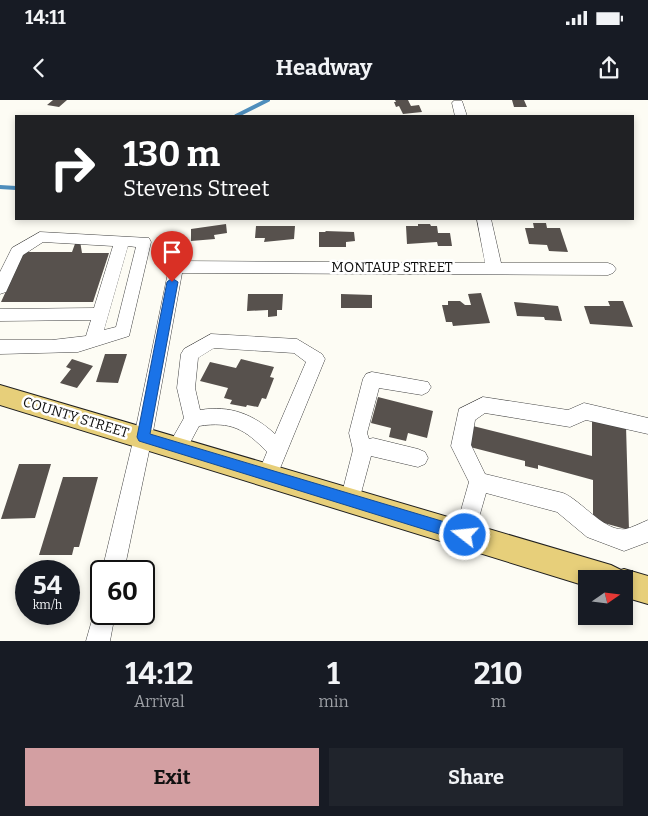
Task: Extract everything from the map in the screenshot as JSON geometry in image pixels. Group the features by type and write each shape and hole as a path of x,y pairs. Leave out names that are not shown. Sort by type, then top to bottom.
{"main road":[{"name":"COUNTY STREET","path":"2,398 143,437 581,570"},
{"path":"633,586 648,590"}],"street":[{"path":"458,103 461,115"},
{"path":"484,220 494,268"},
{"path":"0,288 16,252 40,237 144,242 123,331 78,345 0,347"},
{"path":"93,340 122,241"},
{"name":"MONTAUP STREET","path":"143,437 175,267 608,269"},
{"path":"0,315 100,314"},
{"path":"177,448 194,419 186,388 190,354 210,341 297,346 316,359 267,476"},
{"path":"350,501 363,450 358,433 372,379 422,387"},
{"path":"465,535 479,482 462,446 466,415 483,405 570,419 584,411 648,426"},
{"path":"194,419 228,415 245,422 262,433 278,450"},
{"path":"115,560 143,437"},
{"path":"363,450 373,448 418,458"},
{"path":"479,482 564,503 594,530 624,540 648,531"},
{"path":"98,641 102,625"}],"building":[{"path":"53,100 67,100 59,107 47,105"},
{"path":"395,100 408,100 411,106 419,105 422,112 403,114 399,106 396,107"},
{"path":"512,100 524,100 527,107 514,107"},
{"path":"533,223 546,223 547,228 560,228 568,252 549,251 547,245 529,244 525,228 534,228"},
{"path":"226,224 227,233 214,235 215,239 191,241 191,229"},
{"path":"418,224 437,226 438,233 450,233 452,246 438,246 437,242 407,244 406,226 418,226"},
{"path":"256,226 295,226 294,239 264,242 265,238 255,238"},
{"path":"319,232 354,232 355,241 346,242 346,247 319,247"},
{"path":"76,241 80,241 82,253 109,253 93,302 1,302 24,252 72,252"},
{"path":"481,293 490,323 453,326 452,322 446,322 442,305 448,305 448,301 460,301 465,305 471,305 468,294"},
{"path":"248,294 283,294 282,310 277,310 277,316 268,317 268,310 247,311"},
{"path":"341,294 372,295 372,308 341,308"},
{"path":"608,301 623,301 633,327 590,324 584,306 610,306"},
{"path":"514,302 558,306 562,321 545,320 544,317 517,316"},
{"path":"105,354 127,354 118,383 96,382"},
{"path":"72,359 93,366 77,388 60,383 71,369 66,367"},
{"path":"241,359 274,367 270,377 274,378 266,399 262,398 258,407 230,404 232,400 224,398 228,388 200,381 210,362 236,368"},
{"path":"378,397 433,411 427,438 408,433 406,441 389,437 391,428 371,423"},
{"path":"592,418 626,426 629,530 593,520 593,480 538,465 538,469 525,466 525,461 470,447 473,426 592,456"},
{"path":"19,464 51,464 35,518 1,519"},
{"path":"63,477 98,477 79,547 74,547 72,555 39,555"}],"waterway":[{"path":"238,115 268,100"},
{"path":"0,187 15,188"}],"route":[{"path":"172,282 143,437 292,484 465,535"}]}
